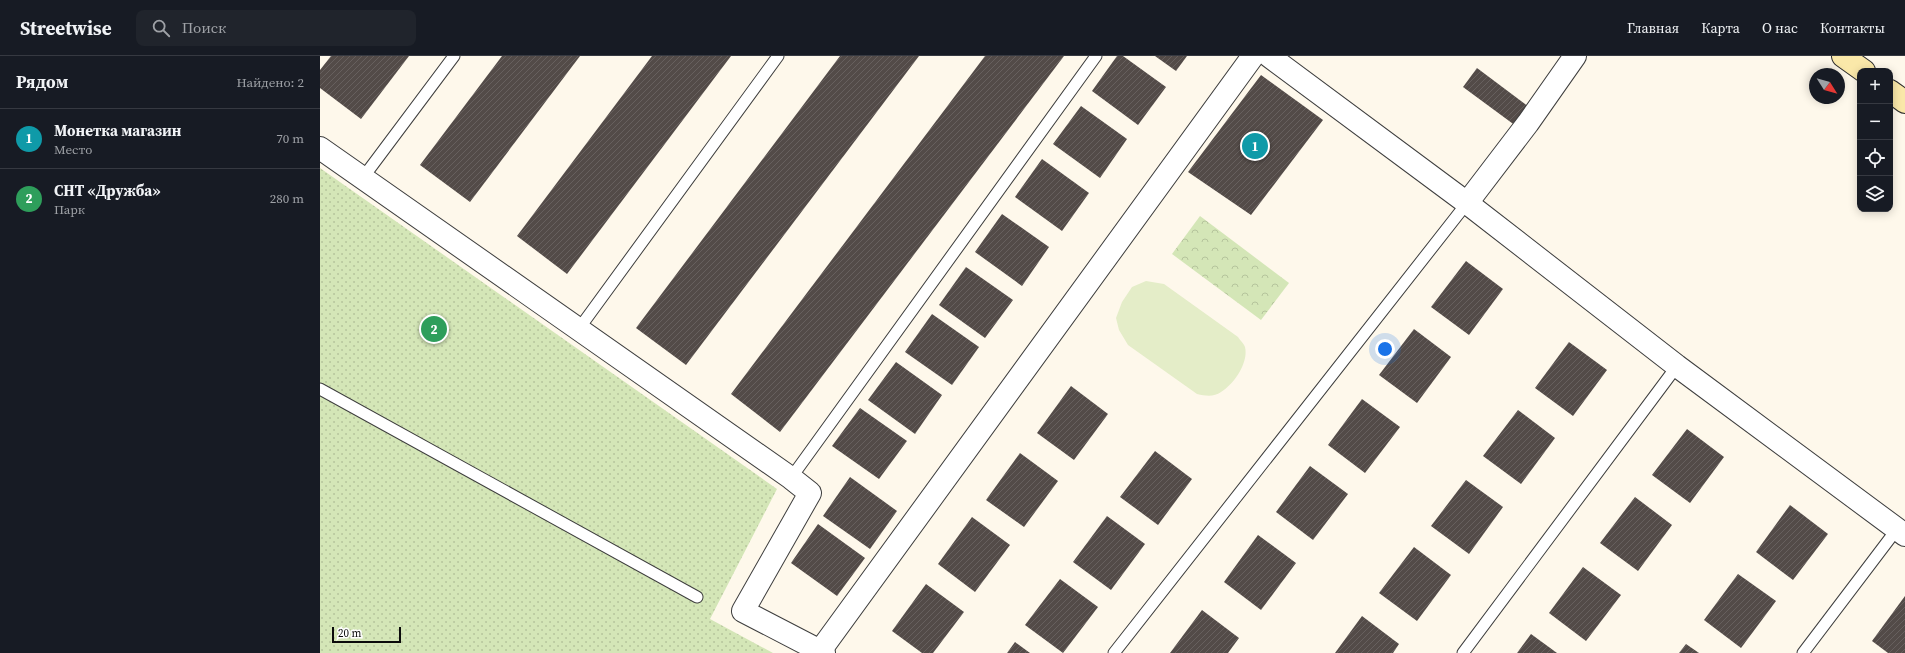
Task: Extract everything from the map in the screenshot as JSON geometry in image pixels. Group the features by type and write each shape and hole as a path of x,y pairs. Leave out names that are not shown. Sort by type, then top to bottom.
{"main road":[{"path":"1843,56 1860,68"},
{"path":"1893,93 1905,102"}],"street":[{"path":"320,148 362,179 791,478 810,493 743,611 822,652 1253,56"},
{"path":"1269,56 1467,203 1677,366 1901,532"},
{"path":"1467,203 1528,123 1575,56"}],"lane":[{"path":"362,179 454,56"},
{"path":"578,330 778,56"},
{"path":"791,478 1096,56"},
{"path":"1114,653 1467,203"},
{"path":"1462,653 1677,366"},
{"path":"320,389 697,597"},
{"path":"1803,653 1901,532"}],"green space":[{"path":"320,168 777,489 710,619 773,653 320,653"},
{"path":"1200,216 1289,283 1261,320 1172,254"},
{"path":"1146,281 1164,284 1238,337 1244,345 1246,353 1245,360 1239,373 1226,389 1216,395 1210,396 1197,394 1128,345 1119,330 1116,318 1122,302 1132,287"}],"building":[{"path":"331,56 409,56 361,119 320,88 320,70"},
{"path":"502,56 580,56 470,202 420,165"},
{"path":"652,56 731,56 567,274 517,236"},
{"path":"840,56 919,56 686,365 636,328"},
{"path":"985,56 1064,56 780,432 731,394"},
{"path":"1117,56 1123,56 1166,87 1138,125 1092,91"},
{"path":"1155,56 1187,56 1176,71"},
{"path":"1477,68 1533,110 1520,129 1463,87"},
{"path":"1261,75 1323,120 1251,215 1188,172"},
{"path":"1081,106 1127,139 1100,178 1053,144"},
{"path":"1042,159 1089,193 1062,231 1015,197"},
{"path":"1002,214 1049,247 1022,286 975,252"},
{"path":"1466,261 1503,289 1469,335 1431,307"},
{"path":"966,267 1013,300 985,338 939,305"},
{"path":"932,314 979,347 952,385 905,352"},
{"path":"1414,329 1451,357 1417,403 1379,375"},
{"path":"1569,342 1607,370 1573,416 1535,388"},
{"path":"896,362 942,395 915,434 868,400"},
{"path":"1071,386 1108,414 1074,460 1037,433"},
{"path":"1362,399 1400,427 1365,473 1328,445"},
{"path":"860,408 907,441 879,479 832,446"},
{"path":"1518,410 1555,438 1521,484 1483,456"},
{"path":"1687,429 1724,457 1690,503 1652,475"},
{"path":"1155,451 1192,479 1158,525 1120,497"},
{"path":"1020,453 1058,481 1024,527 986,500"},
{"path":"1310,466 1348,494 1313,540 1276,512"},
{"path":"850,477 897,511 870,549 823,516"},
{"path":"1466,480 1503,507 1469,554 1431,526"},
{"path":"1635,497 1672,525 1638,571 1600,543"},
{"path":"1790,505 1828,534 1793,580 1756,552"},
{"path":"1107,516 1145,544 1111,590 1073,562"},
{"path":"972,517 1010,545 975,592 938,564"},
{"path":"818,524 865,558 837,596 791,563"},
{"path":"1258,535 1296,563 1261,610 1224,582"},
{"path":"1414,547 1451,575 1417,621 1379,593"},
{"path":"1583,567 1621,595 1586,641 1549,613"},
{"path":"1738,574 1776,601 1741,648 1704,620"},
{"path":"1060,579 1098,607 1063,653 1025,625"},
{"path":"926,584 964,612 933,653 922,653 892,631"},
{"path":"1905,596 1905,653 1888,653 1872,641"},
{"path":"1202,610 1239,638 1228,653 1170,653"},
{"path":"1362,616 1399,644 1393,653 1335,653"},
{"path":"1531,634 1557,653 1517,653"},
{"path":"1015,642 1030,653 1007,653"},
{"path":"1686,644 1699,653 1679,653"}],"place":[{"name":"Монетка магазин","path":"1255,146"},
{"name":"СНТ «Дружба»","path":"434,329"}]}
